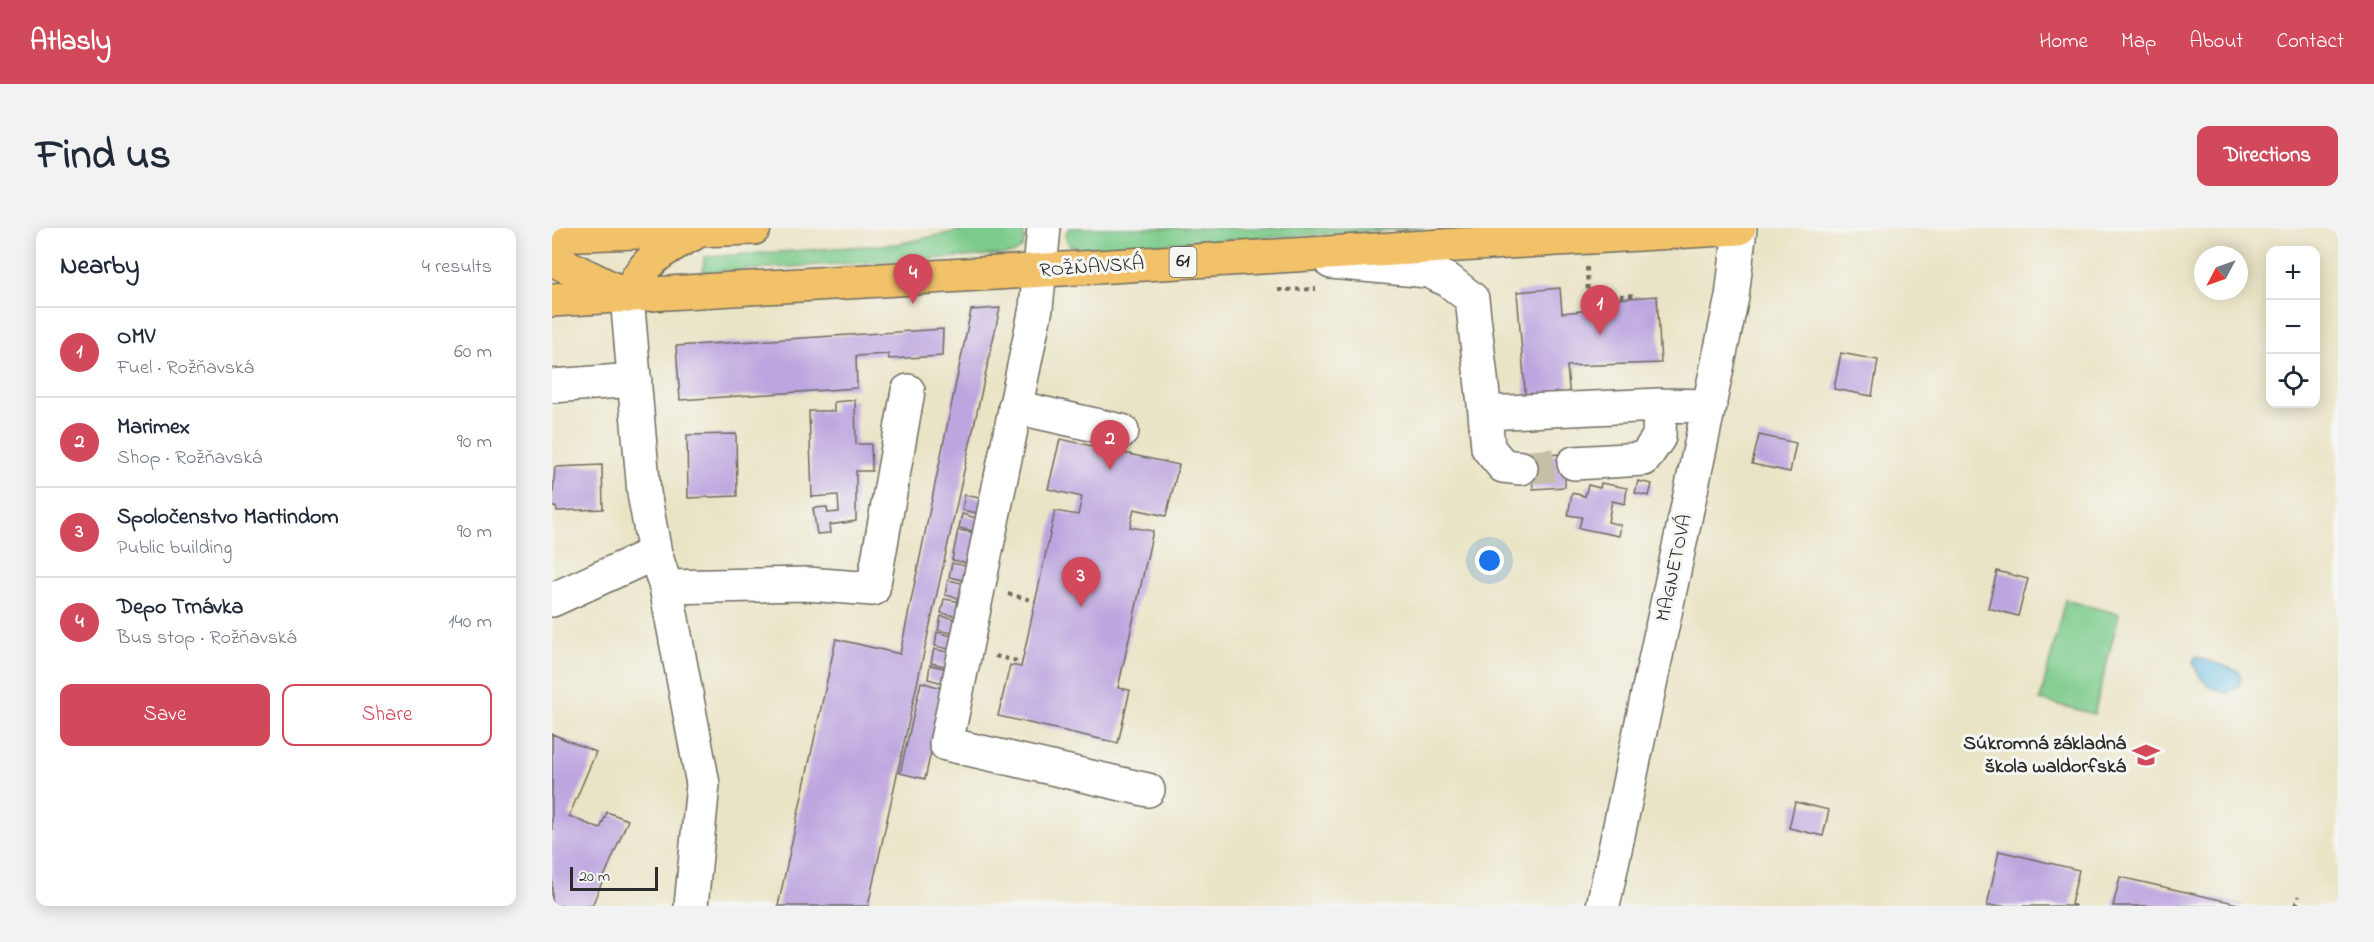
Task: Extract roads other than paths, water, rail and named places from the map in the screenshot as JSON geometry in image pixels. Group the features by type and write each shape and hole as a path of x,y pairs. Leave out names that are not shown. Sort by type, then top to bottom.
{"main road":[{"path":"552,235 697,232 754,228"},
{"name":"ROŽŇAVSKÁ","path":"552,300 1739,228"},
{"path":"552,259 627,296 639,273 648,262 662,251 697,232"}],"street":[{"path":"1044,228 1041,271 946,744 1148,790"},
{"name":"MAGNETOVÁ","path":"1603,906 1732,297 1739,228"},
{"path":"1270,257 1428,271 1448,280 1472,299 1488,448 1503,466 1521,468"},
{"path":"627,296 644,493 655,552 666,587 703,784 690,906"},
{"path":"552,386 635,380"},
{"path":"666,587 807,584 873,590 908,391"},
{"path":"1485,413 1660,405 1710,406"},
{"path":"1574,464 1644,459 1659,437 1660,405"},
{"path":"1015,407 1122,431"},
{"path":"552,600 655,552"}],"water":[{"path":"2196,657 2239,671 2241,678 2238,687 2226,693 2209,685 2195,668 2193,661"}],"tunnel":[{"path":"1521,468 1574,463"}],"place":[{"name":"Depo Trnávka","path":"913,304"},
{"name":"OMV","path":"1600,335"},
{"name":"Marimex","path":"1110,470"},
{"name":"Spoločenstvo Martindom","path":"1081,607"},
{"name":"Súkromná základná škola waldorfská","path":"2146,755"}]}
